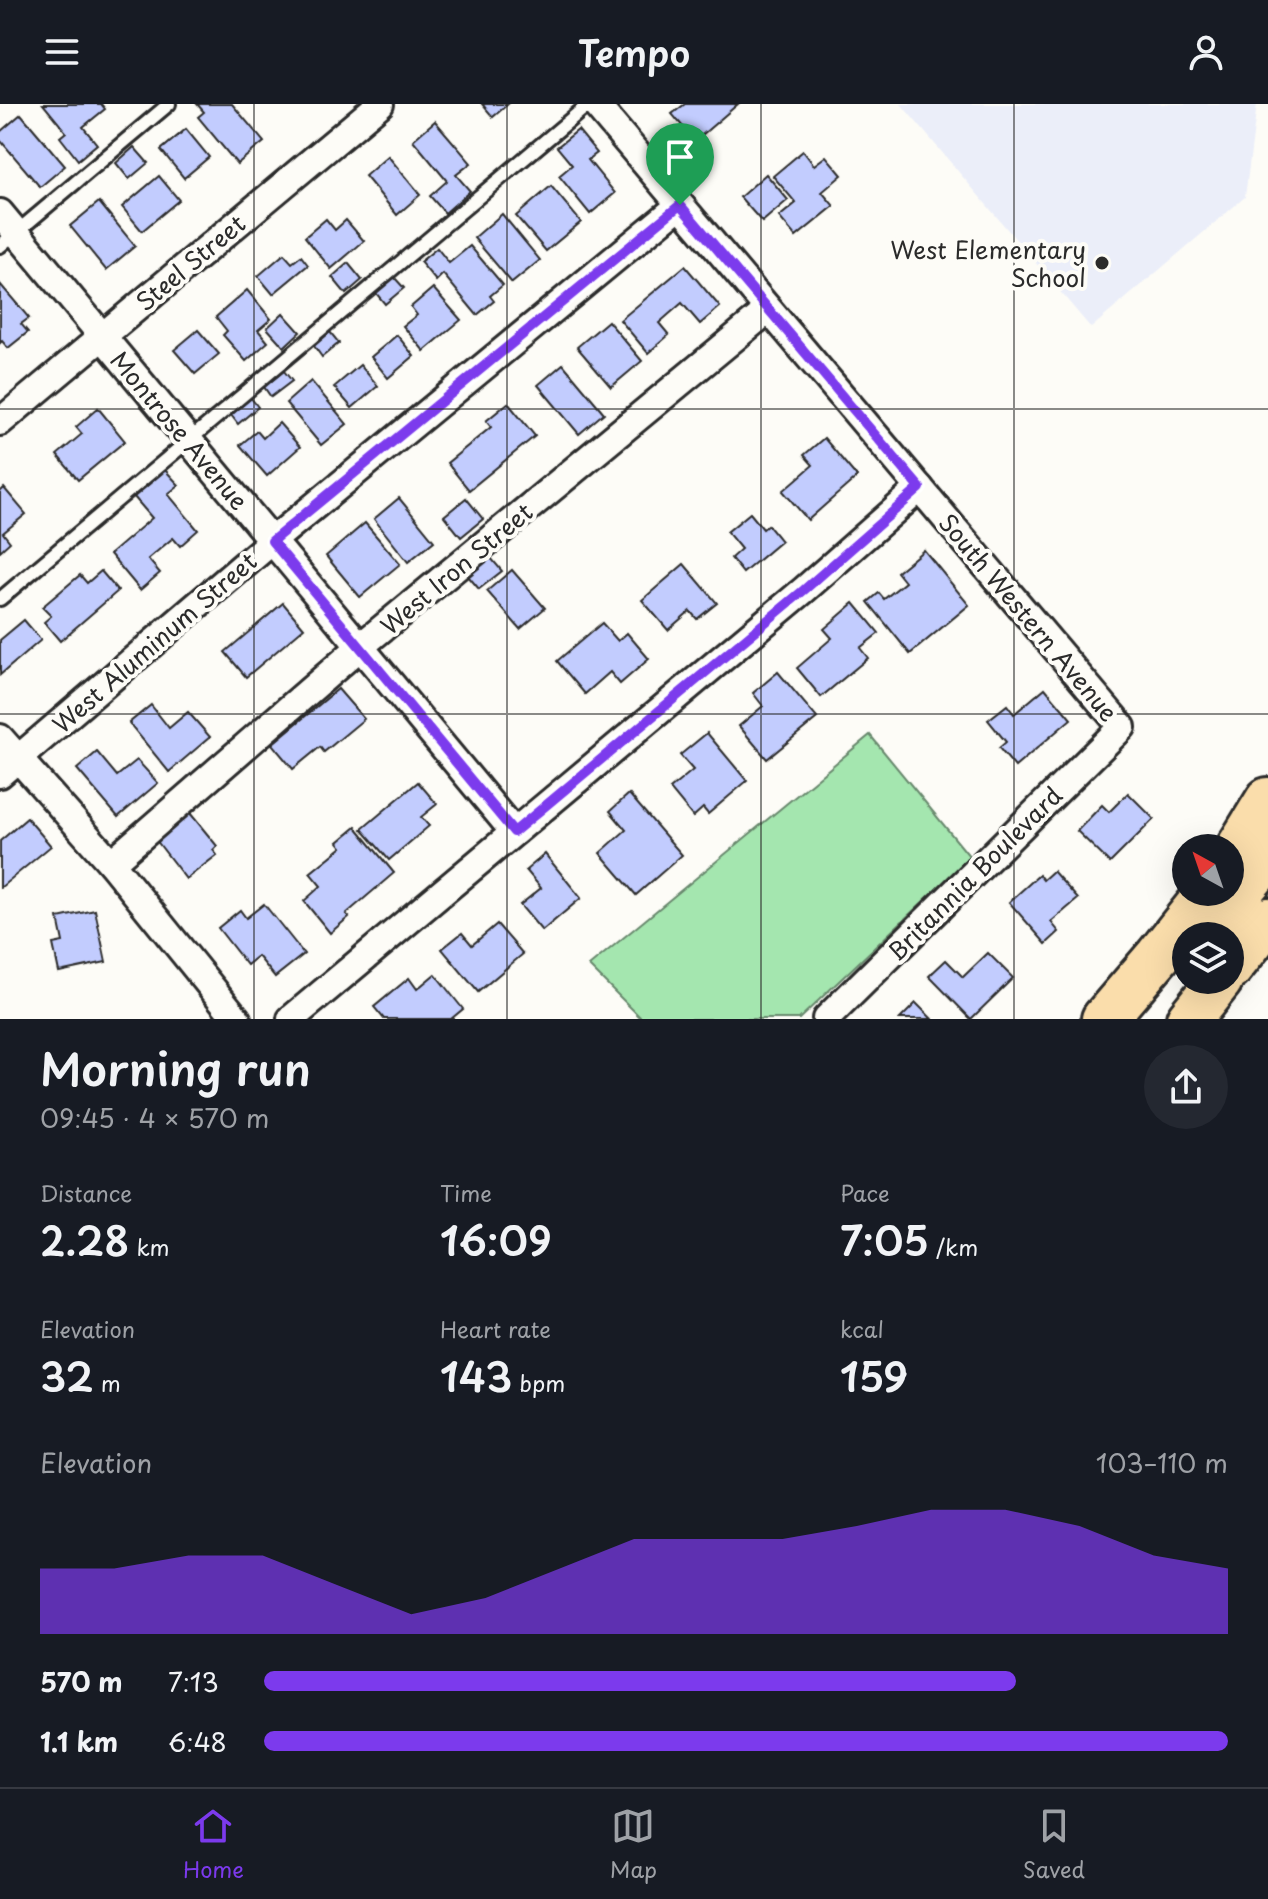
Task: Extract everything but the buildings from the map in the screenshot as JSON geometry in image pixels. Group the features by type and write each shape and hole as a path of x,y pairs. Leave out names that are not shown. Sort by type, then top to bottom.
{"highway":[{"path":"1244,839 1268,800"},
{"path":"1214,922 1268,858"},
{"path":"1104,1019 1198,906"},
{"path":"1244,950 1268,920"},
{"path":"1127,1019 1172,970"},
{"path":"1189,1019 1209,994"}],"street":[{"name":"Steel Street","path":"0,422 380,104"},
{"name":"South Western Avenue","path":"592,104 1122,727"},
{"name":"West Aluminum Street","path":"9,766 272,541 680,205"},
{"name":"Montrose Avenue","path":"5,230 102,335 514,832"},
{"name":"West Iron Street","path":"111,863 361,646 768,310"},
{"path":"291,1019 804,590 920,488"},
{"name":"Britannia Boulevard","path":"826,1019 1122,727"},
{"path":"0,738 9,766 111,863 237,1019"}],"lane":[{"path":"5,230 169,104"},
{"path":"0,599 592,104"}],"shaded area":[{"name":"West Elementary School","path":"901,104 1257,104 1245,197 1091,328"}],"green space":[{"path":"870,735 970,857 799,1019 642,1019 589,966"}],"place":[{"name":"West Elementary School","path":"1102,263"}],"route":[{"path":"680,205 920,488 804,590 514,832 272,541 680,205"}]}
